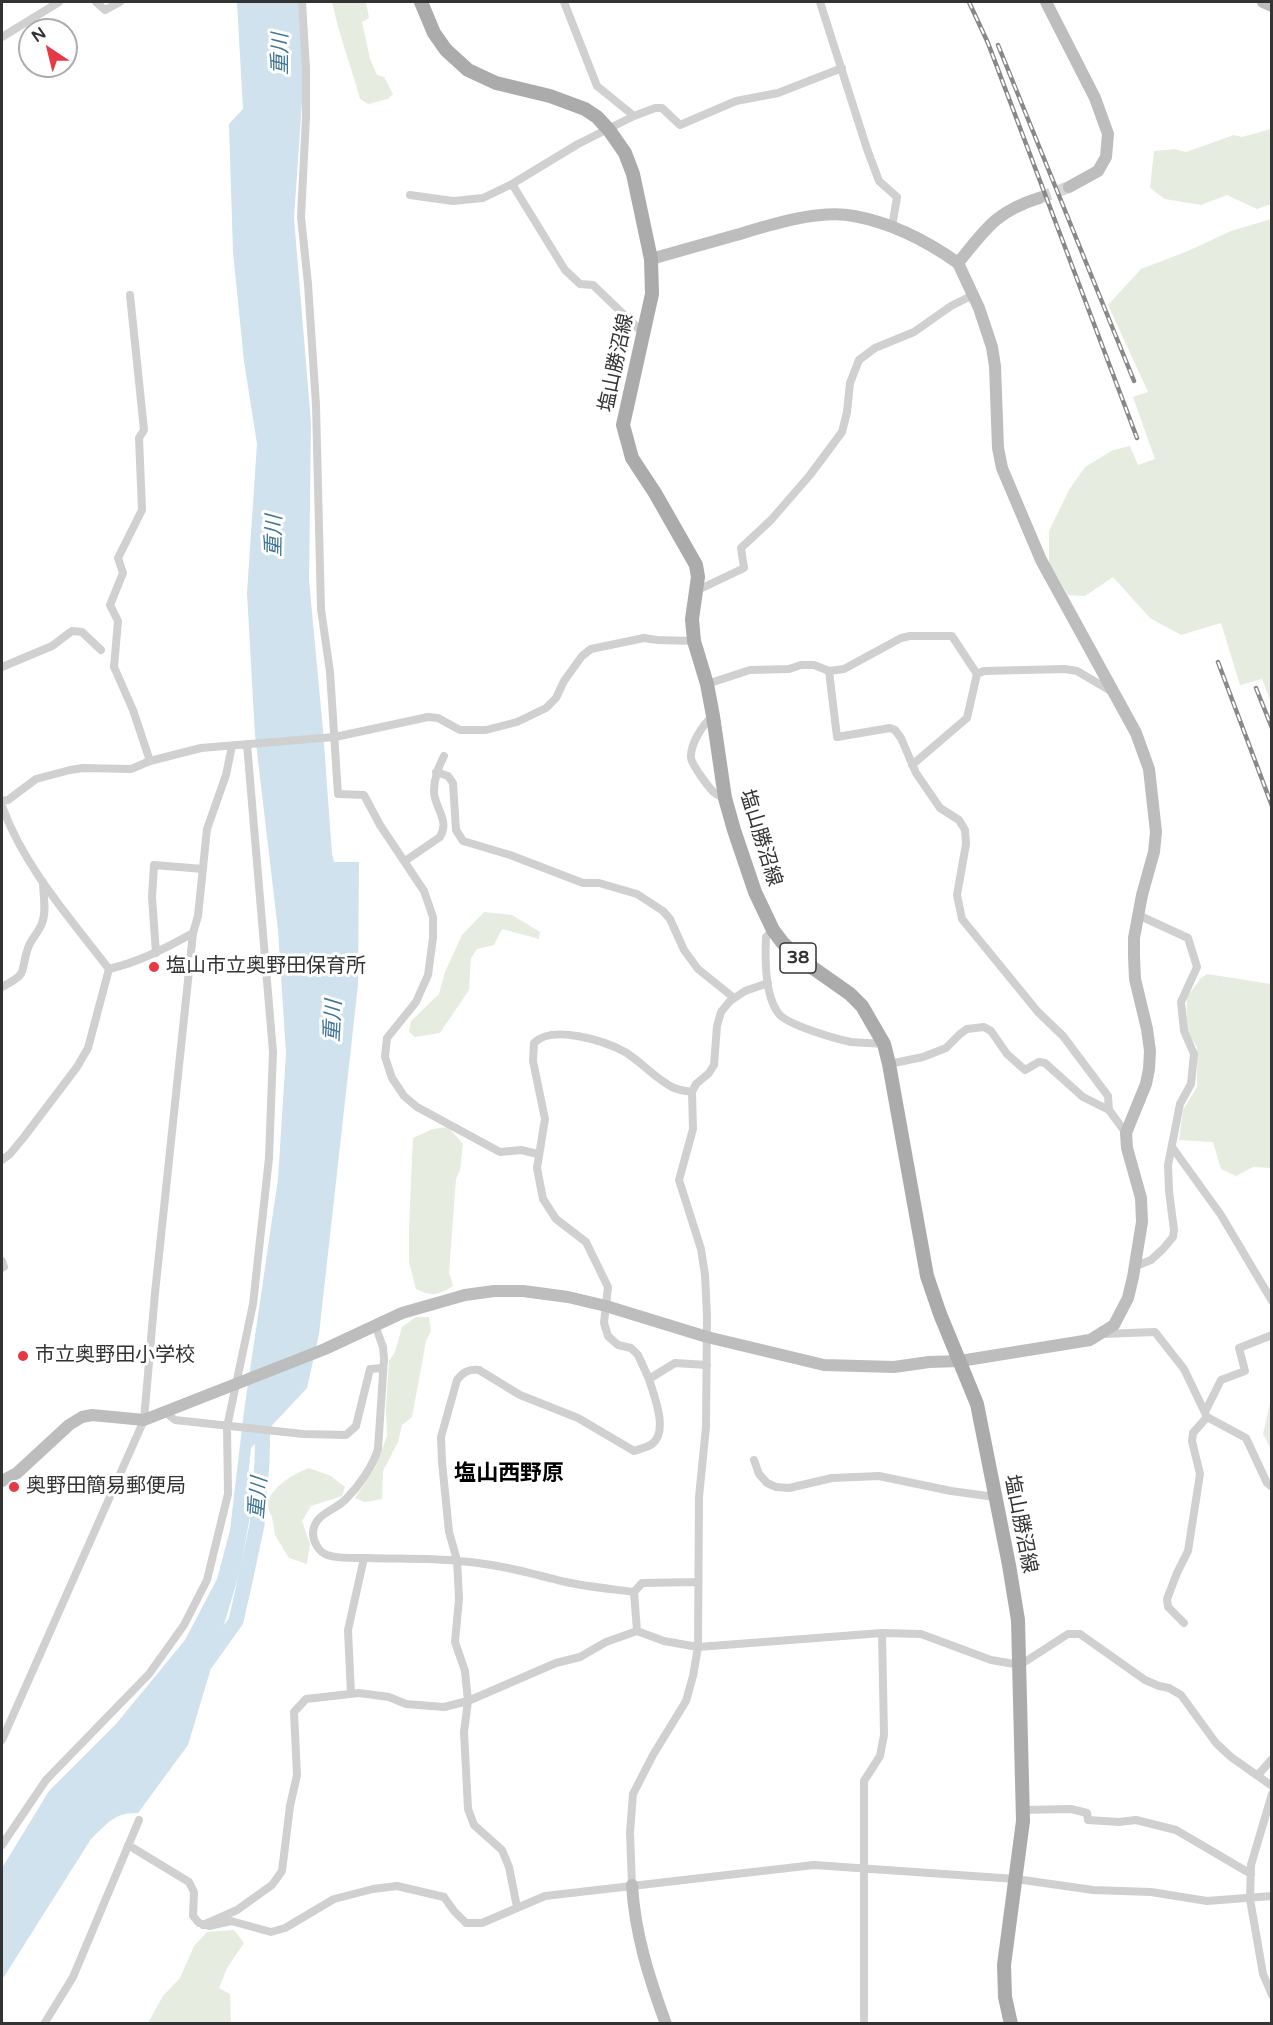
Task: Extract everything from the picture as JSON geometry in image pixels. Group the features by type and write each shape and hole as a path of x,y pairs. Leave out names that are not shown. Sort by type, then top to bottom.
{"main road":[{"name":"塩山勝沼線","path":"421,2 434,33 446,50 468,70 496,83 567,100 585,109 609,130 626,153 633,174 651,259 652,294 623,425 632,458 656,494 696,565 698,590 692,619 694,641 707,684 725,798 755,892 772,930 796,956 850,994 862,1006 884,1044 927,1276 976,1404 1018,1620 1023,1810 1004,1965 1005,1989 1011,2024"}],"street":[{"path":"2,37 59,2"},
{"path":"96,2 105,10 120,2"},
{"path":"302,2 306,117 301,217 316,405 321,609 330,672 338,794 364,795 380,825 424,891 433,917 433,938 428,975 416,1002 387,1038 385,1057 392,1078 404,1096 417,1107 500,1152 521,1150 538,1154"},
{"path":"564,2 597,86 634,117"},
{"path":"820,2 879,181 897,197 892,226"},
{"path":"1046,2 1095,98 1108,134 1106,157 1098,171 1069,187"},
{"path":"1263,2 1272,6"},
{"path":"410,195 453,201 483,198 513,184 578,144 655,108 662,108 680,125 736,101 778,93 842,68"},
{"path":"513,184 565,270 580,284 593,285 643,333"},
{"path":"958,263 1002,214 1018,205 1039,198"},
{"path":"2,1481 17,1473 69,1425 82,1417 92,1415 144,1420 325,1349 402,1313 465,1295 494,1291 523,1291 568,1297 606,1306 707,1337 824,1365 894,1367 929,1362 960,1361 1000,1353 1074,1344 1102,1334 1114,1324 1121,1312 1128,1298 1136,1266 1142,1222 1141,1198 1127,1148 1126,1132 1146,1084 1150,1060 1147,1029 1135,979 1134,938 1154,852 1156,832 1149,769 1136,733 1041,560 1002,468 998,448 995,366 992,347 974,295 958,263 931,244 892,226 852,215 813,216 768,225 651,259"},
{"path":"698,590 744,568 741,548 771,520 826,456 842,432 850,383 859,360 875,348 914,332 951,306 974,295"},
{"path":"130,296 144,430 140,438 142,510 118,558 123,573 110,605 118,621 114,667 133,710 150,760"},
{"path":"2,667 52,646 72,631 82,632 101,650"},
{"path":"707,684 750,670 789,669 801,665 829,671 844,669 901,638 952,636 977,674 967,718 912,765"},
{"path":"2,801 8,800 36,779 83,768 131,769 150,760 201,748 335,736 428,717 438,718 460,730 486,730 517,722 546,708 556,698 564,681 582,656 591,650 644,638 694,641"},
{"path":"977,674 984,671 1065,669 1077,671 1113,692"},
{"path":"829,671 837,737 890,728 895,730 901,738 912,765 940,808 959,820 966,830 966,844 957,895 962,919 1038,1012 1063,1036 1108,1096 1109,1110"},
{"path":"713,716 704,723 691,759 716,794 725,798"},
{"path":"2,1845 46,1780 148,1674 184,1625 207,1580 228,1494 228,1427 253,1304 268,1158 273,1052 247,744"},
{"path":"2,1740 144,1420 193,933 198,916 207,829 226,775 232,746"},
{"path":"405,861 440,837 444,831 445,823 434,794 436,772 444,756"},
{"path":"436,772 448,776 453,783 456,830 464,841 510,855 583,883 599,884 637,894 663,911 670,919 684,950 698,969 734,998"},
{"path":"2,806 7,821 42,881 109,969"},
{"path":"156,953 152,897 154,865 203,869"},
{"path":"2,987 17,979 24,971 28,947 42,924 45,914 42,881"},
{"path":"1136,1266 1150,1260 1173,1237 1168,1165 1180,1104 1191,1084 1194,1054 1184,1031 1181,1002 1197,968 1188,938 1138,915"},
{"name":"38","path":"772,930 766,937 768,983 779,1014 790,1023 851,1042 884,1044"},
{"path":"109,969 128,965 156,953 193,933"},
{"path":"2,1160 10,1154 77,1067 88,1048 109,969"},
{"path":"666,2024 640,1948 634,1913 630,1843 633,1794 653,1755 686,1701 698,1647 699,1497 706,1427 705,1275 700,1249 679,1180 693,1129 692,1092 696,1084 709,1073 714,1065 717,1026 721,1012 734,998 745,991 768,983"},
{"path":"889,1064 923,1057 946,1048 968,1029 984,1027 991,1031 1007,1054 1025,1070 1039,1062 1045,1063 1083,1096 1109,1110 1126,1132"},
{"path":"517,1907 509,1867 502,1850 474,1825 468,1809 464,1732 468,1701 465,1671 455,1642 459,1599 457,1560 449,1532 441,1437 457,1380 461,1374 471,1369 485,1372 492,1379 520,1395 578,1418 634,1451 652,1444 660,1434 659,1413 649,1379 638,1355 631,1348 618,1345 608,1336 604,1323 608,1287 586,1242 556,1219 543,1198 537,1168 545,1119 533,1049 534,1043 548,1034 595,1041 625,1052 674,1088 692,1092"},
{"path":"1172,1147 1221,1215 1272,1301"},
{"path":"2,1261 4,1267 2,1268"},
{"path":"375,1326 382,1347 383,1368 378,1449 374,1461 345,1500 321,1515 315,1525 313,1534 315,1542 326,1555 457,1560 530,1571 568,1582 634,1592"},
{"path":"1102,1334 1155,1332 1184,1369 1206,1415 1246,1438 1272,1487"},
{"path":"1184,1623 1168,1607 1167,1599 1188,1551 1200,1474 1192,1441 1193,1433 1206,1415 1221,1380 1245,1371 1239,1348 1272,1335"},
{"path":"649,1379 675,1363 707,1365"},
{"path":"165,1412 175,1420 228,1427 303,1434 346,1435 356,1426 370,1370 383,1368"},
{"path":"754,1460 759,1474 767,1483 777,1487 789,1488 832,1478 879,1476 951,1491 995,1497"},
{"path":"351,1694 348,1630 364,1558"},
{"path":"637,1631 634,1592 642,1583 698,1582"},
{"path":"203,1925 237,1910 272,1885 282,1871 290,1806 297,1775 294,1712 306,1699 351,1694 389,1697 406,1704 444,1707 468,1701 556,1663 580,1657 606,1642 637,1631 664,1641 698,1647 882,1633 921,1634 991,1660 1020,1665 1068,1634 1080,1634 1145,1680 1169,1688 1181,1695 1216,1743 1231,1757 1272,1786"},
{"path":"864,2024 864,1781 880,1756 884,1735 882,1633"},
{"path":"1258,1775 1272,1759"},
{"path":"1272,1794 1256,1846 1251,1874 1250,1899 1263,1974 1272,1995"},
{"path":"1023,1810 1071,1809 1088,1813 1088,1820 1119,1822 1136,1820 1176,1830 1251,1874"},
{"path":"44,2024 73,1977 139,1820"},
{"path":"128,1845 189,1882 194,1892 193,1916 199,1923 209,1926 231,1921 270,1932 285,1928 334,1899 373,1889 397,1886 444,1897 466,1923 482,1923 545,1896 814,1865 1016,1879 1093,1890 1151,1892 1207,1901 1272,1896"}],"shaded area":[{"path":"332,2 366,2 369,18 362,22 370,59 377,75 384,77 393,94 388,99 368,104 360,99"},
{"path":"1271,129 1271,204 1257,209 1227,195 1201,205 1165,199 1150,188 1154,151 1174,149 1186,152 1234,135 1242,137"},
{"path":"1271,219 1271,702 1262,679 1240,685 1221,623 1181,635 1150,618 1113,577 1085,596 1068,595 1049,563 1049,531 1069,490 1085,467 1113,450 1130,446 1138,465 1155,459 1133,397 1148,392 1108,305 1141,269 1231,231"},
{"path":"484,912 512,915 540,932 539,939 502,929 494,945 477,949 471,958 469,990 440,1033 415,1037 409,1032 411,1021 439,994 445,972 462,935"},
{"path":"1207,974 1271,984 1271,1168 1253,1167 1236,1176 1221,1169 1213,1142 1179,1140 1183,1110 1197,1087 1197,1047 1186,1030 1187,997 1201,978"},
{"path":"448,1127 463,1144 460,1170 456,1179 449,1272 453,1286 431,1294 416,1289 409,1262 413,1138 433,1129"},
{"path":"416,1317 429,1317 431,1331 426,1341 412,1417 402,1425 398,1442 383,1471 382,1499 365,1502 355,1498 376,1466 387,1436 389,1361 395,1352 402,1327"},
{"path":"1271,1399 1271,1449 1263,1434"},
{"path":"309,1468 331,1476 345,1487 342,1496 311,1506 302,1521 310,1544 307,1564 289,1558 275,1535 272,1517 266,1503 284,1481"},
{"path":"234,1930 244,1943 227,1968 219,1988 230,1994 231,2023 148,2023 163,1996 180,1978 194,1946 207,1932"}],"water":[{"path":"237,2 298,2 304,74 294,218 311,423 309,580 332,854 334,862 359,862 358,985 319,1334 307,1388 251,1448 247,1488 251,1511 240,1571 188,1745 138,1813 117,1817 91,1839 2,1980 2,1868 49,1791 116,1724 185,1640 217,1579 230,1530 244,1411 278,1179 286,1053 278,930 255,735 247,593 257,444 244,361 233,252 229,124 243,109"}],"waterway":[{"name":"重川","path":"206,1663 236,1621 257,1525 263,1417"}],"tunnel":[{"path":"1039,198 1069,187"}],"railway":[{"path":"969,2 988,43 1137,438"},
{"path":"998,45 1134,381"},
{"path":"1218,662 1272,806"},
{"path":"1256,688 1272,728"}],"place":[{"name":"塩山市立奥野田保育所","path":"154,967"},
{"name":"市立奥野田小学校","path":"23,1356"},
{"name":"奥野田簡易郵便局","path":"14,1487"}],"district":[{"name":"塩山西野原","path":"509,1474"}]}
